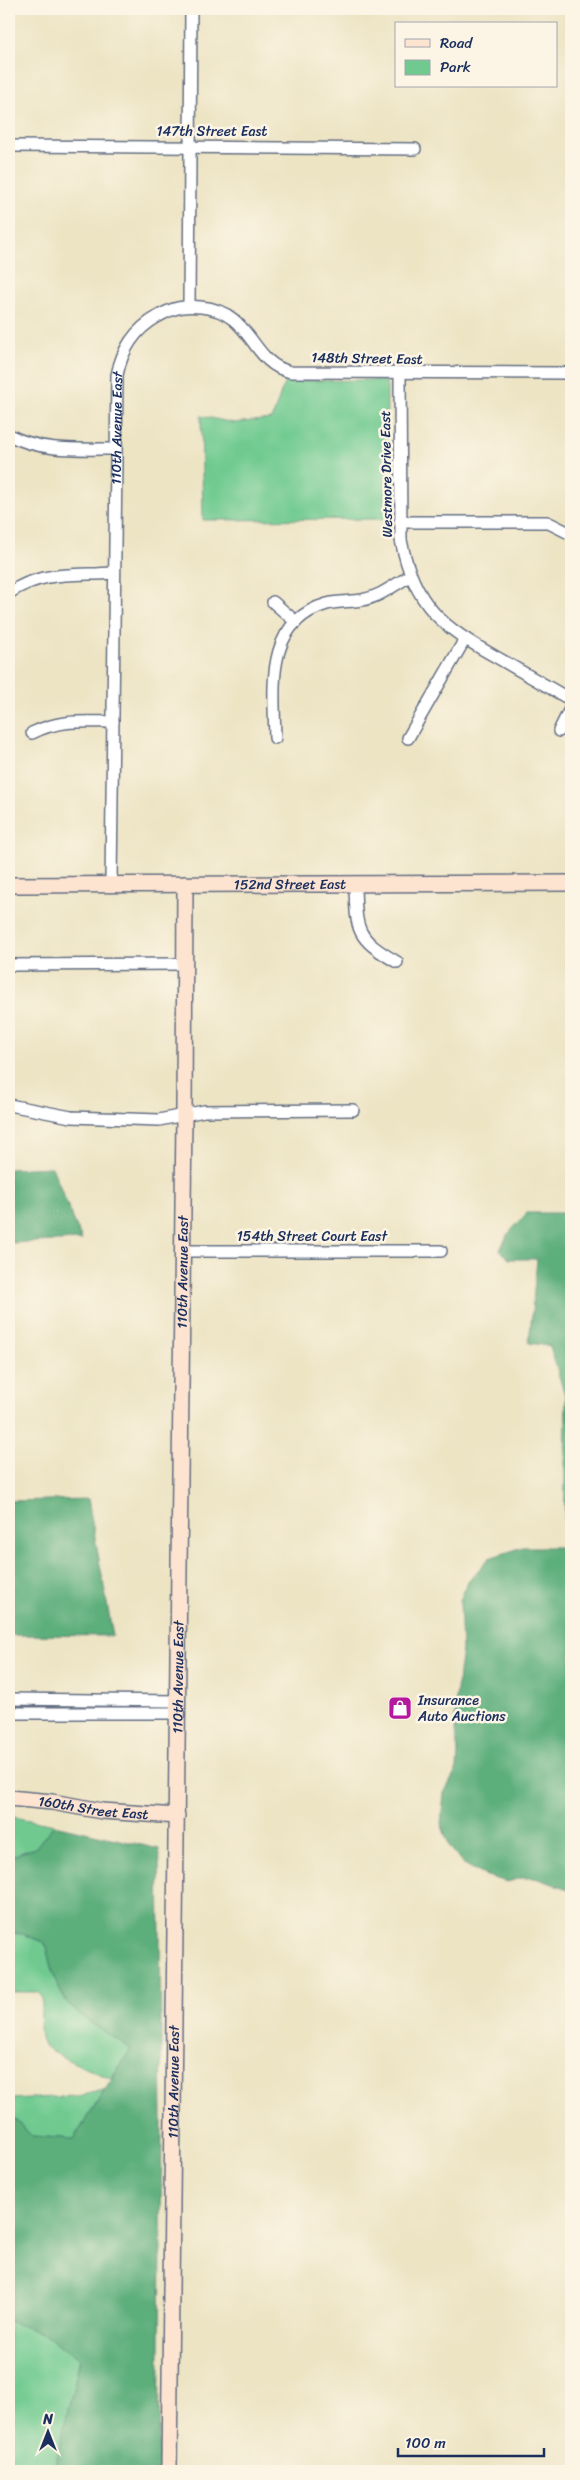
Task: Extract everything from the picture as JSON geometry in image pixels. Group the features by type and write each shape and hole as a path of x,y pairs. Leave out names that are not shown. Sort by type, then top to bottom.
{"street":[{"path":"189,306 191,9"},
{"name":"147th Street East","path":"9,146 415,148"},
{"name":"148th Street East","path":"189,306 217,309 227,313 243,327 268,360 285,371 400,374 571,373"},
{"name":"110th Avenue East","path":"111,884 117,375 123,351 136,334 152,319 174,308 189,306"},
{"name":"Westmore Drive East","path":"400,374 400,540 410,576 418,593 435,615 465,639 571,700"},
{"path":"9,435 22,442 44,447 115,449"},
{"path":"400,522 547,522 569,533"},
{"path":"9,592 30,580 44,576 114,573"},
{"path":"275,738 276,661 284,638 296,622 315,608 327,604 373,597 410,576"},
{"path":"273,602 296,622"},
{"path":"408,738 465,639"},
{"path":"559,731 571,707"},
{"path":"32,733 47,725 62,722 113,722"},
{"name":"152nd Street East","path":"9,885 571,882"},
{"name":"110th Avenue East","path":"170,2471 185,884"},
{"path":"355,884 357,916 362,935 373,948 397,962"},
{"path":"9,965 184,964"},
{"path":"9,1105 70,1117 159,1120 204,1111 354,1110"},
{"name":"154th Street Court East","path":"182,1250 441,1251"},
{"path":"9,1699 178,1707"},
{"path":"9,1713 178,1707"},
{"name":"160th Street East","path":"9,1798 52,1802 102,1811 177,1816"}],"green space":[{"path":"285,381 385,381 387,387 386,519 203,520 201,416 234,423 272,419"},
{"path":"52,1167 82,1240 9,1243 9,1169"},
{"path":"527,1213 571,1213 571,1890 535,1878 522,1878 507,1882 484,1875 462,1863 450,1847 441,1824 444,1793 457,1769 458,1752 455,1731 455,1706 462,1649 460,1600 468,1582 489,1558 523,1547 564,1547 566,1399 550,1346 529,1343 537,1259 509,1259 500,1250 508,1234"},
{"path":"88,1499 113,1636 9,1635 9,1501"},
{"path":"9,1816 54,1825 35,1848 9,1857"},
{"path":"54,1825 159,1849 162,2123 159,2471 54,2471 80,2359 45,2334 9,2321 9,2114 32,2136 74,2139 131,2049 87,2020 66,2001 55,1980 45,1943 23,1934 9,1933 9,1857 35,1848"},
{"path":"9,1933 23,1934 45,1943 52,1972 90,2021 131,2049 111,2079 64,2058 43,2043 40,2027 43,1997 38,1992 9,1992"},
{"path":"104,2090 74,2139 32,2136 9,2114 9,2099 78,2096"},
{"path":"9,2321 45,2334 80,2359 54,2471 9,2471"}],"place":[{"name":"Insurance Auto Auctions","path":"400,1708"}]}
